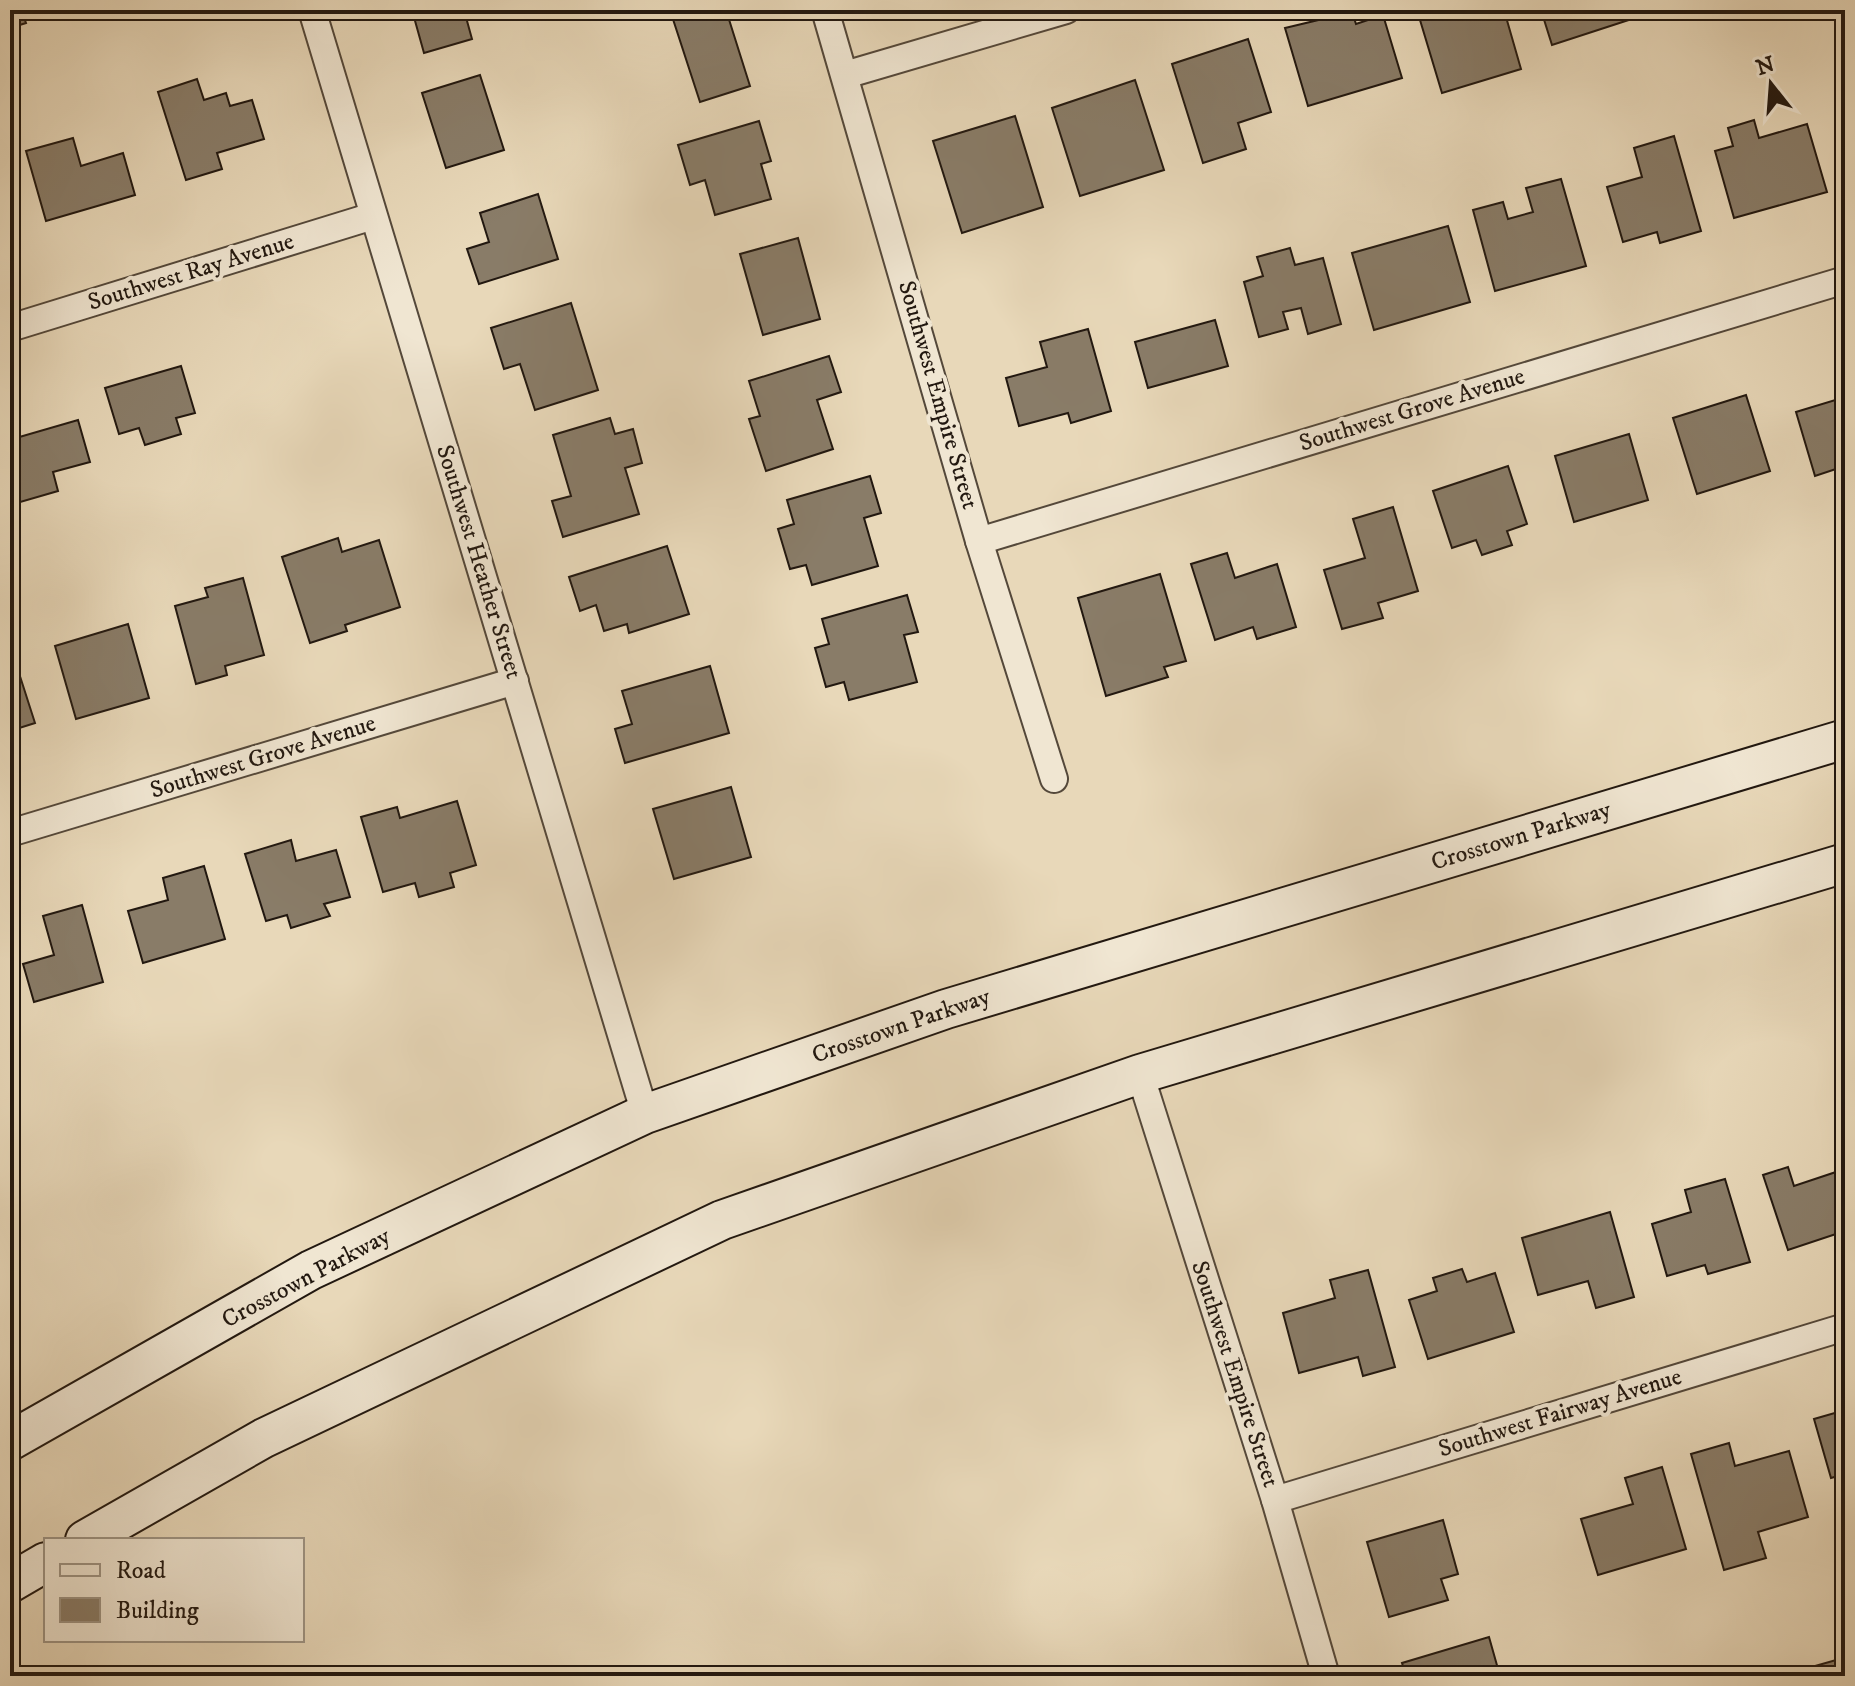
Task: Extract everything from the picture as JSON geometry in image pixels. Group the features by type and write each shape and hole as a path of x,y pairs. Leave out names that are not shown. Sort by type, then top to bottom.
{"main road":[{"name":"Crosstown Parkway","path":"10,1441 311,1270 645,1114 946,1009 1845,739"},
{"path":"89,1538 264,1438 722,1220 1140,1074 1845,863"},
{"path":"10,1583 44,1563"}],"street":[{"name":"Southwest Heather Street","path":"312,10 645,1114"},
{"name":"Southwest Empire Street","path":"825,10 979,541 1054,779"},
{"path":"845,75 1066,10"},
{"name":"Southwest Ray Avenue","path":"10,328 373,216"},
{"name":"Southwest Grove Avenue","path":"979,541 1845,280"},
{"name":"Southwest Grove Avenue","path":"10,833 515,681"},
{"name":"Southwest Empire Street","path":"1140,1074 1275,1500 1326,1676"},
{"name":"Southwest Fairway Avenue","path":"1275,1500 1845,1327"}],"building":[{"path":"10,10 29,10 22,12 26,23 10,28"},
{"path":"412,10 464,10 472,39 424,53"},
{"path":"670,10 726,10 750,86 700,102"},
{"path":"1417,10 1504,10 1521,69 1442,93"},
{"path":"1541,10 1643,10 1644,15 1552,45"},
{"path":"1352,12 1356,24 1383,15 1402,78 1308,106 1285,28"},
{"path":"1248,39 1271,112 1238,123 1246,149 1203,163 1172,64"},
{"path":"480,75 504,150 446,168 422,93"},
{"path":"197,79 204,100 226,93 230,106 252,100 264,139 217,153 222,169 186,180 158,92"},
{"path":"1135,80 1164,170 1080,196 1052,108"},
{"path":"1845,115 1845,142 1838,117"},
{"path":"1015,116 1043,207 962,233 933,141"},
{"path":"1754,120 1759,138 1807,124 1827,192 1734,218 1715,151 1733,146 1728,128"},
{"path":"759,121 771,161 761,164 771,199 715,215 705,180 690,185 678,145"},
{"path":"1674,136 1701,231 1660,243 1657,232 1623,242 1607,187 1642,177 1634,148"},
{"path":"73,138 81,166 123,153 135,195 46,221 26,151"},
{"path":"1561,179 1586,266 1495,291 1473,210 1503,202 1508,219 1533,212 1526,188"},
{"path":"538,194 558,259 479,284 467,249 489,242 480,213"},
{"path":"1448,226 1470,302 1374,330 1352,253"},
{"path":"798,238 820,319 763,335 740,254"},
{"path":"1290,248 1295,265 1323,258 1341,324 1308,334 1301,308 1283,312 1288,329 1259,337 1244,282 1263,276 1257,257"},
{"path":"571,303 598,390 535,410 520,364 504,369 491,328"},
{"path":"1215,320 1228,366 1148,388 1135,342"},
{"path":"1088,329 1111,411 1071,423 1068,413 1019,426 1006,378 1047,367 1040,342"},
{"path":"829,356 841,392 817,400 833,449 766,471 749,419 760,416 749,381"},
{"path":"181,366 195,413 176,418 181,434 145,445 139,428 119,434 105,388"},
{"path":"1746,395 1770,471 1697,494 1673,418"},
{"path":"1845,397 1845,466 1815,476 1796,412"},
{"path":"10,416 16,438 78,420 90,462 53,472 58,491 10,505"},
{"path":"610,418 615,434 633,429 642,463 625,468 639,514 563,537 552,501 571,496 553,435"},
{"path":"1629,434 1648,500 1574,522 1555,456"},
{"path":"1508,466 1527,524 1507,531 1512,545 1482,555 1476,540 1452,548 1433,491"},
{"path":"870,476 881,513 864,518 878,566 812,585 806,565 790,569 778,529 794,524 787,500"},
{"path":"1393,507 1418,591 1378,603 1383,618 1342,629 1324,570 1365,558 1353,519"},
{"path":"338,538 342,552 379,540 400,607 345,625 347,631 310,643 282,557"},
{"path":"667,546 689,614 629,633 627,624 604,631 596,605 580,611 569,577"},
{"path":"1227,553 1235,578 1277,564 1296,627 1257,639 1253,627 1215,640 1191,564"},
{"path":"1160,574 1186,661 1164,667 1168,677 1106,696 1078,598"},
{"path":"243,578 264,655 225,666 227,675 196,684 175,606 208,597 205,588"},
{"path":"907,595 918,632 904,635 917,682 849,700 844,682 826,687 815,648 829,644 822,619"},
{"path":"128,624 149,698 76,719 55,646"},
{"path":"10,645 35,723 10,731"},
{"path":"710,666 729,733 625,763 615,729 632,724 622,691"},
{"path":"731,787 751,857 674,879 653,809"},
{"path":"457,801 476,865 450,873 454,887 419,897 415,883 383,892 361,817 397,807 400,818"},
{"path":"291,840 296,861 336,850 350,897 324,904 330,916 291,928 287,915 266,921 245,854"},
{"path":"204,866 225,939 143,963 128,911 168,900 163,878"},
{"path":"82,905 103,982 34,1002 23,964 54,955 43,916"},
{"path":"1788,1167 1794,1186 1845,1169 1845,1231 1788,1250 1763,1175"},
{"path":"1725,1179 1750,1262 1708,1274 1705,1265 1667,1276 1652,1224 1691,1212 1685,1190"},
{"path":"1610,1212 1634,1297 1596,1308 1588,1281 1538,1295 1522,1238"},
{"path":"1462,1269 1467,1282 1495,1273 1514,1332 1428,1359 1409,1300 1437,1291 1433,1278"},
{"path":"1368,1270 1395,1367 1363,1376 1358,1357 1299,1373 1283,1313 1335,1298 1330,1280"},
{"path":"1845,1410 1845,1474 1831,1478 1814,1419"},
{"path":"1729,1443 1735,1466 1789,1451 1808,1517 1758,1532 1766,1558 1724,1570 1691,1454"},
{"path":"1662,1467 1686,1549 1598,1575 1581,1519 1633,1504 1625,1478"},
{"path":"1443,1520 1458,1574 1441,1579 1448,1600 1389,1617 1367,1542"},
{"path":"1489,1637 1500,1676 1406,1676 1402,1663"},
{"path":"1843,1658 1845,1676 1780,1676"},
{"path":"1721,1668 1724,1676 1697,1676"}]}
